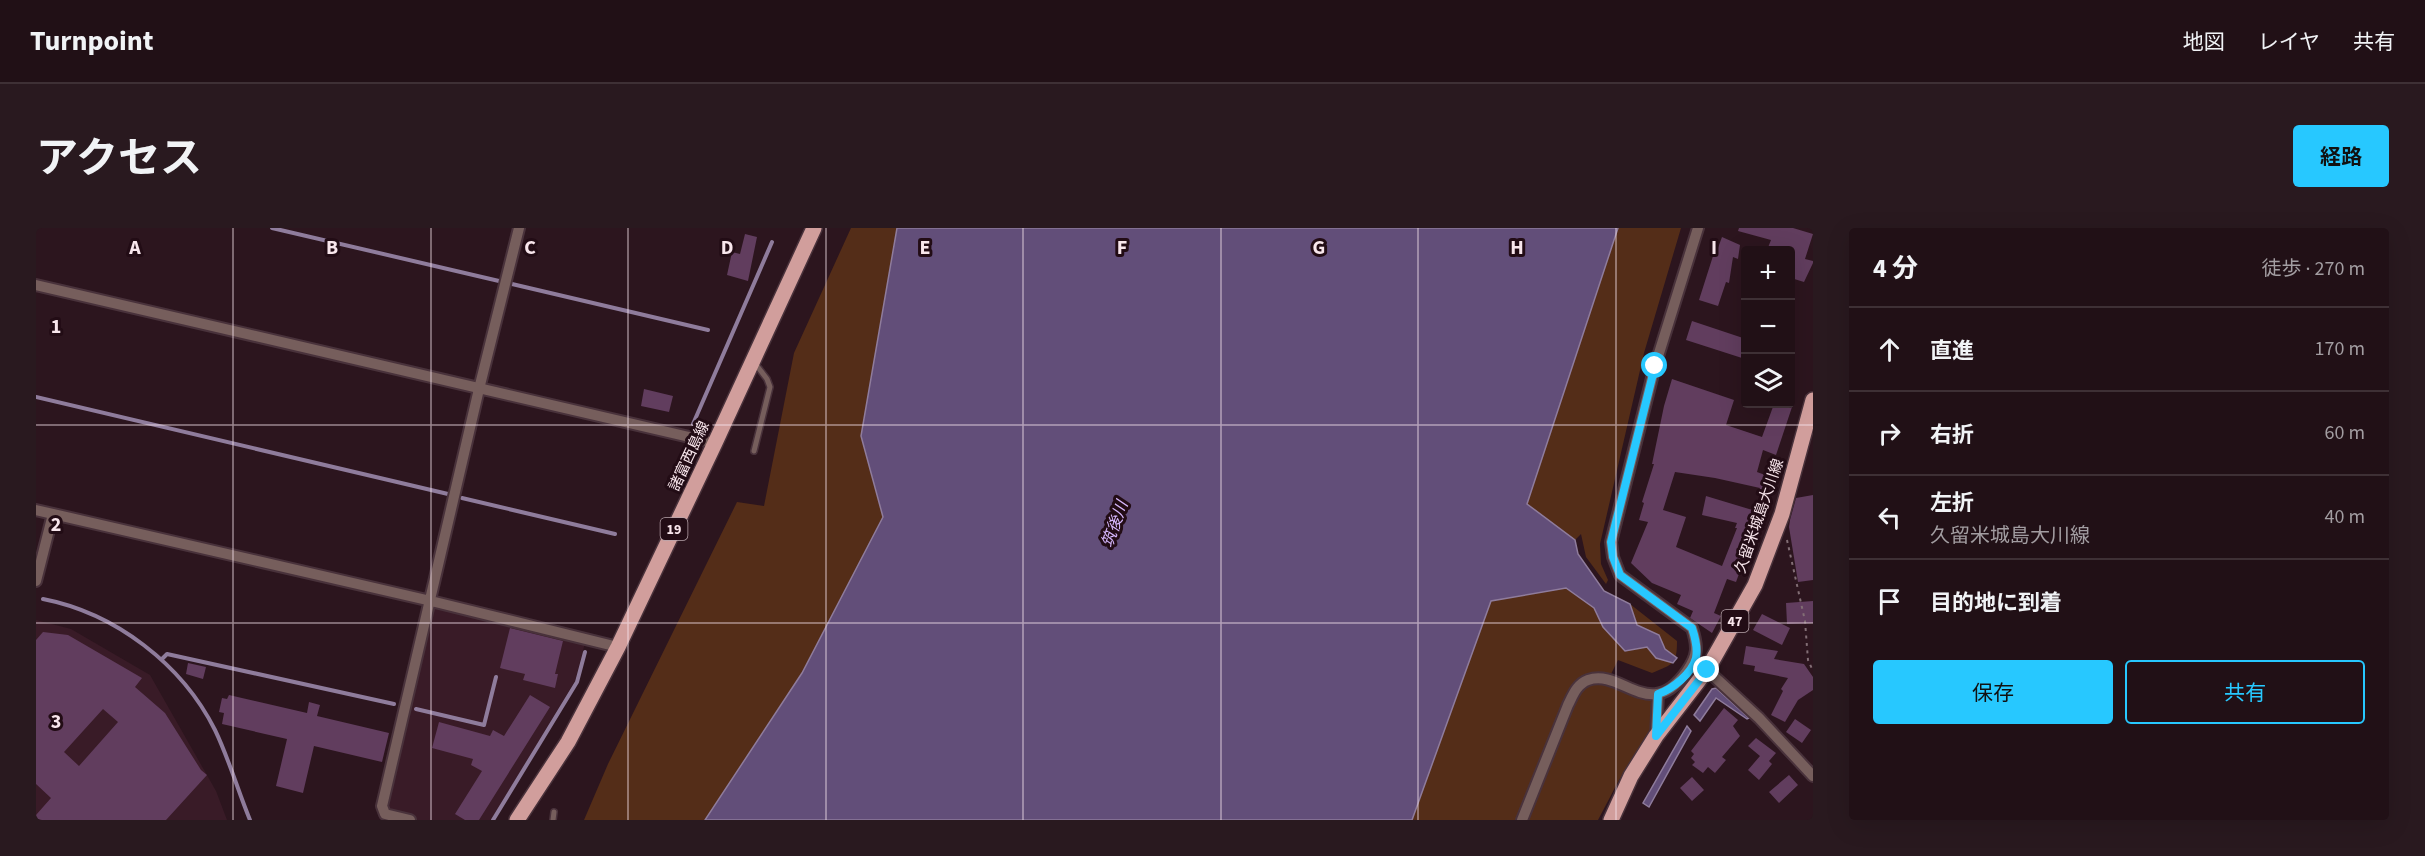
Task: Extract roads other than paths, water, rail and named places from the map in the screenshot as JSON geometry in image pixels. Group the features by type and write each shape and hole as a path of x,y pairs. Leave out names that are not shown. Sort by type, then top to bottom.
{"main road":[{"name":"諸富西島線","path":"517,820 568,742 618,646 814,228"},
{"name":"久留米城島大川線","path":"1611,820 1631,776 1656,736 1707,670 1755,585 1782,514 1813,400"}],"street":[{"path":"410,820 385,814 382,806 519,228"},
{"path":"1522,820 1568,705 1578,687 1589,680 1602,679 1637,692 1658,694 1669,691 1679,683 1696,659 1696,640 1692,628 1620,575 1613,557 1611,542 1655,366 1698,228"},
{"path":"36,285 715,443"},
{"path":"36,510 618,646"},
{"path":"36,581 53,514"},
{"path":"1707,670 1759,717 1813,776"},
{"path":"1656,736 1658,694"}],"lane":[{"path":"753,361 767,379 770,387 754,451"},
{"path":"553,820 554,812"}],"water":[{"name":"筑後川","path":"897,228 1618,228 1527,504 1575,540 1578,554 1604,591 1630,604 1637,625 1659,635 1665,649 1677,658 1673,663 1656,658 1647,647 1625,651 1603,627 1594,608 1566,588 1491,601 1412,820 705,820 802,673 883,517 861,436"},
{"path":"1716,688 1749,718 1747,719 1716,698 1700,721 1694,715 1712,689"},
{"path":"1687,726 1691,731 1649,807 1643,803"}],"waterway":[{"path":"272,228 499,281"},
{"path":"693,424 772,242"},
{"path":"512,284 708,330"},
{"path":"36,397 448,494"},
{"path":"462,498 615,534"},
{"path":"43,599 96,616 144,645 165,663 201,706 215,730 250,820"},
{"path":"493,820 577,682 585,652"},
{"path":"162,659 167,654 394,704"},
{"path":"416,709 484,725 496,677"}]}
